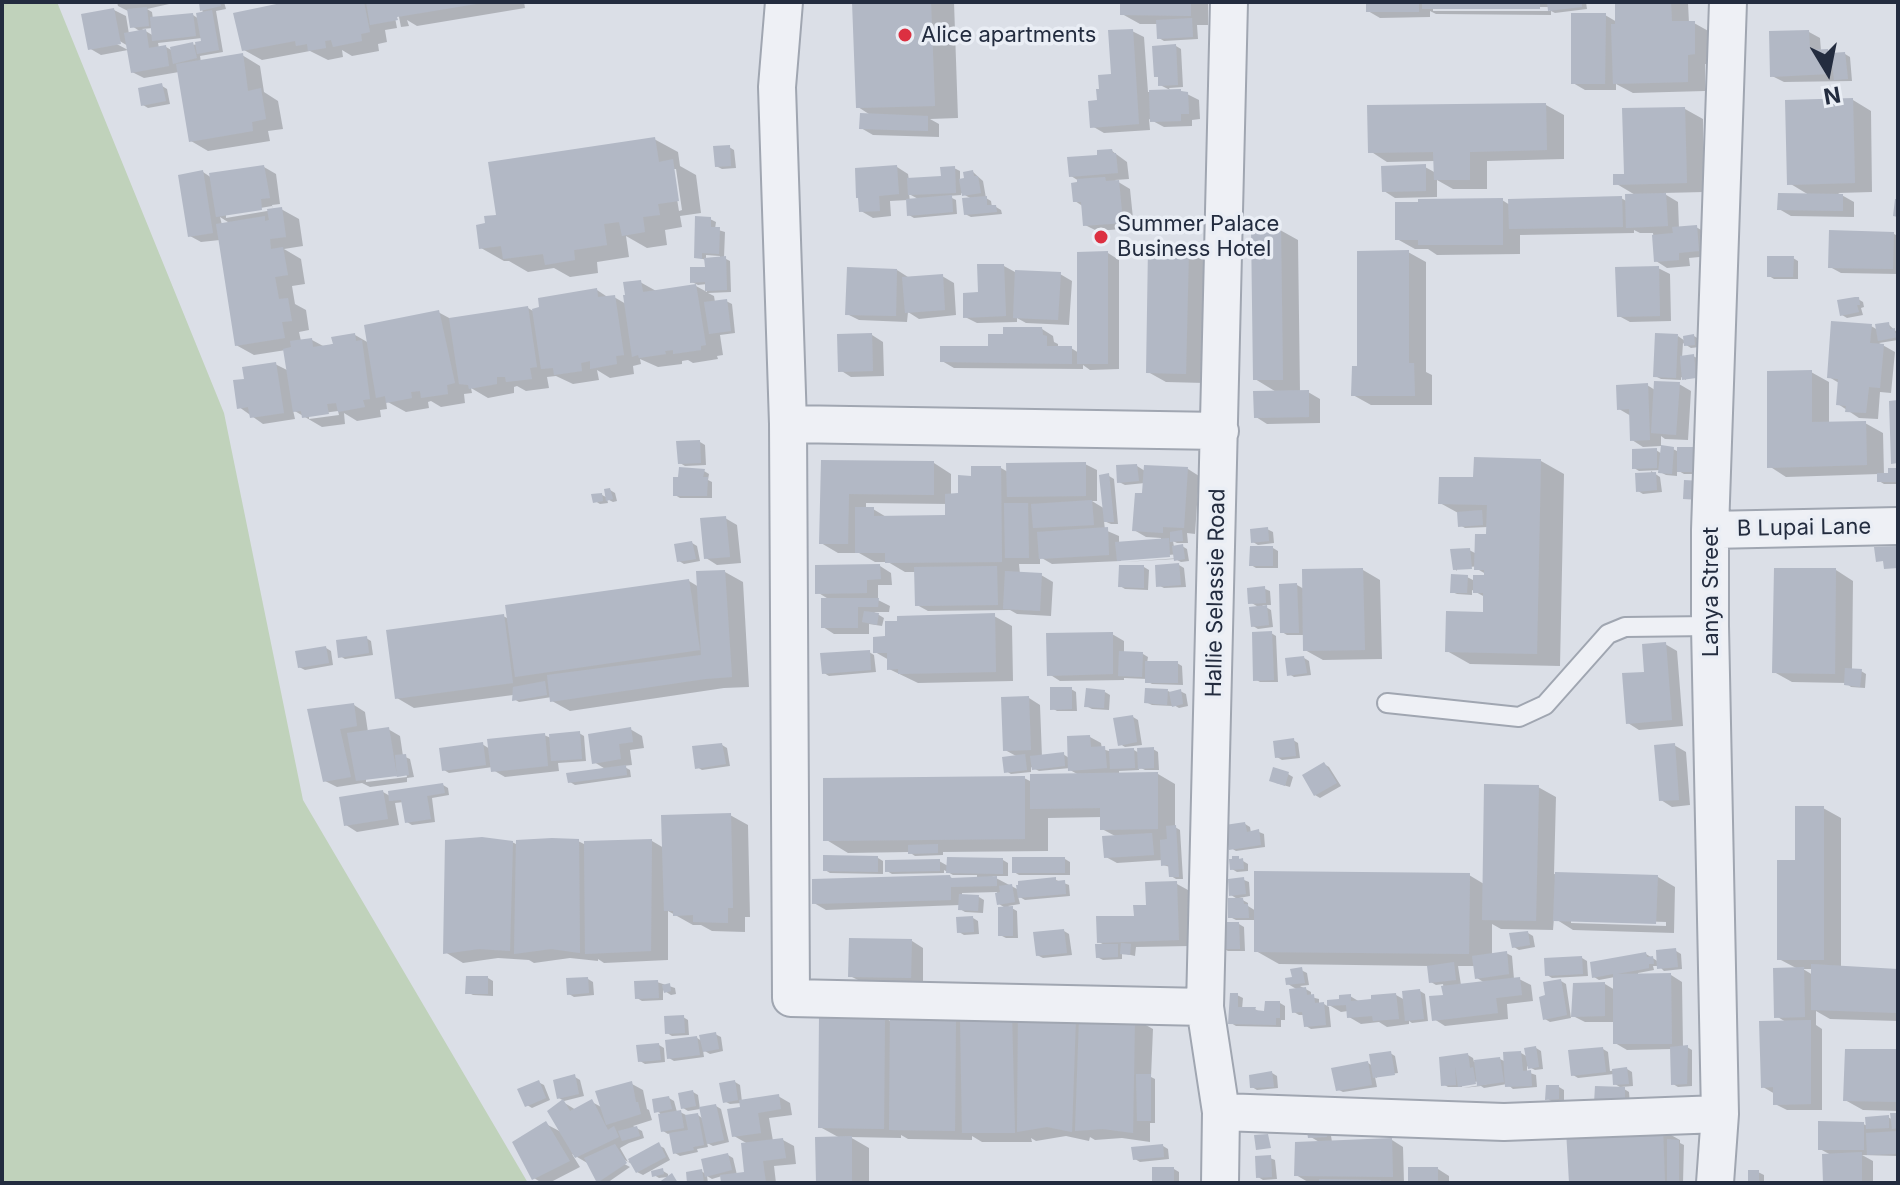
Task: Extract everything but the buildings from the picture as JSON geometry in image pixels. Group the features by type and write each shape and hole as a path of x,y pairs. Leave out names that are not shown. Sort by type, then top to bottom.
{"street":[{"path":"784,2 777,87 788,424 791,998 1205,1007"},
{"name":"Hallie Selassie Road","path":"1220,1183 1221,1112 1205,1007 1229,2"},
{"name":"Lanya Street","path":"1715,1183 1720,1114 1710,530 1728,2"},
{"path":"788,424 1220,431"},
{"name":"B Lupai Lane","path":"1710,530 1898,526"},
{"path":"1221,1112 1504,1122 1720,1114"}],"lane":[{"path":"1387,703 1519,717 1545,705 1608,634 1625,627 1710,626"}],"green space":[{"path":"2,2 57,2 224,413 303,800 528,1183 2,1183"}],"place":[{"name":"Alice apartments","path":"905,35"},
{"name":"Summer Palace Business Hotel","path":"1101,237"}]}
